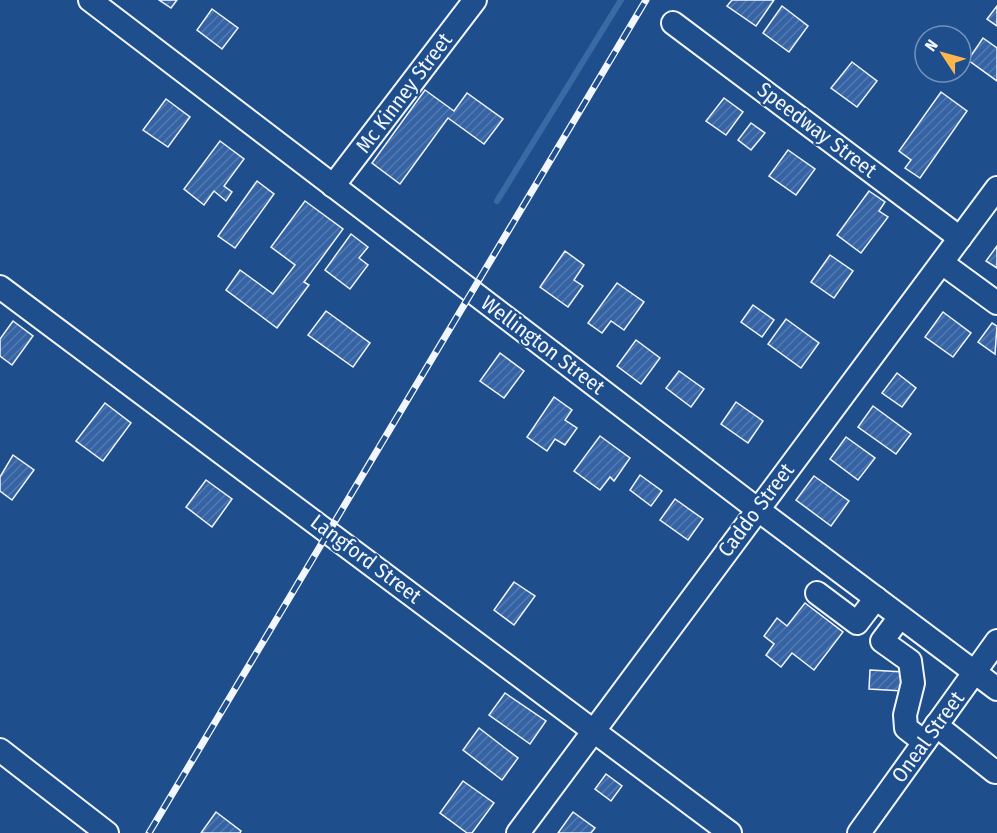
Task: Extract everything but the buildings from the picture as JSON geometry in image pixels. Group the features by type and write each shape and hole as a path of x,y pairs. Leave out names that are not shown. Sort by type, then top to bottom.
{"street":[{"name":"Wellington Street","path":"90,0 757,509 997,689"},
{"name":"Mc Kinney Street","path":"333,186 475,0"},
{"name":"Speedway Street","path":"673,23 960,238"},
{"name":"Caddo Street","path":"518,833 997,188"},
{"path":"942,262 997,303"},
{"name":"Langford Street","path":"0,287 730,833"},
{"path":"817,593 857,622 876,598"},
{"path":"900,616 882,641 910,661 913,683 905,715 906,728 930,734 995,772 997,770"},
{"name":"Oneal Street","path":"859,833 997,641"},
{"path":"0,750 106,833"}],"waterway":[{"path":"497,201 621,0"}],"railway":[{"path":"149,833 646,0"}]}
